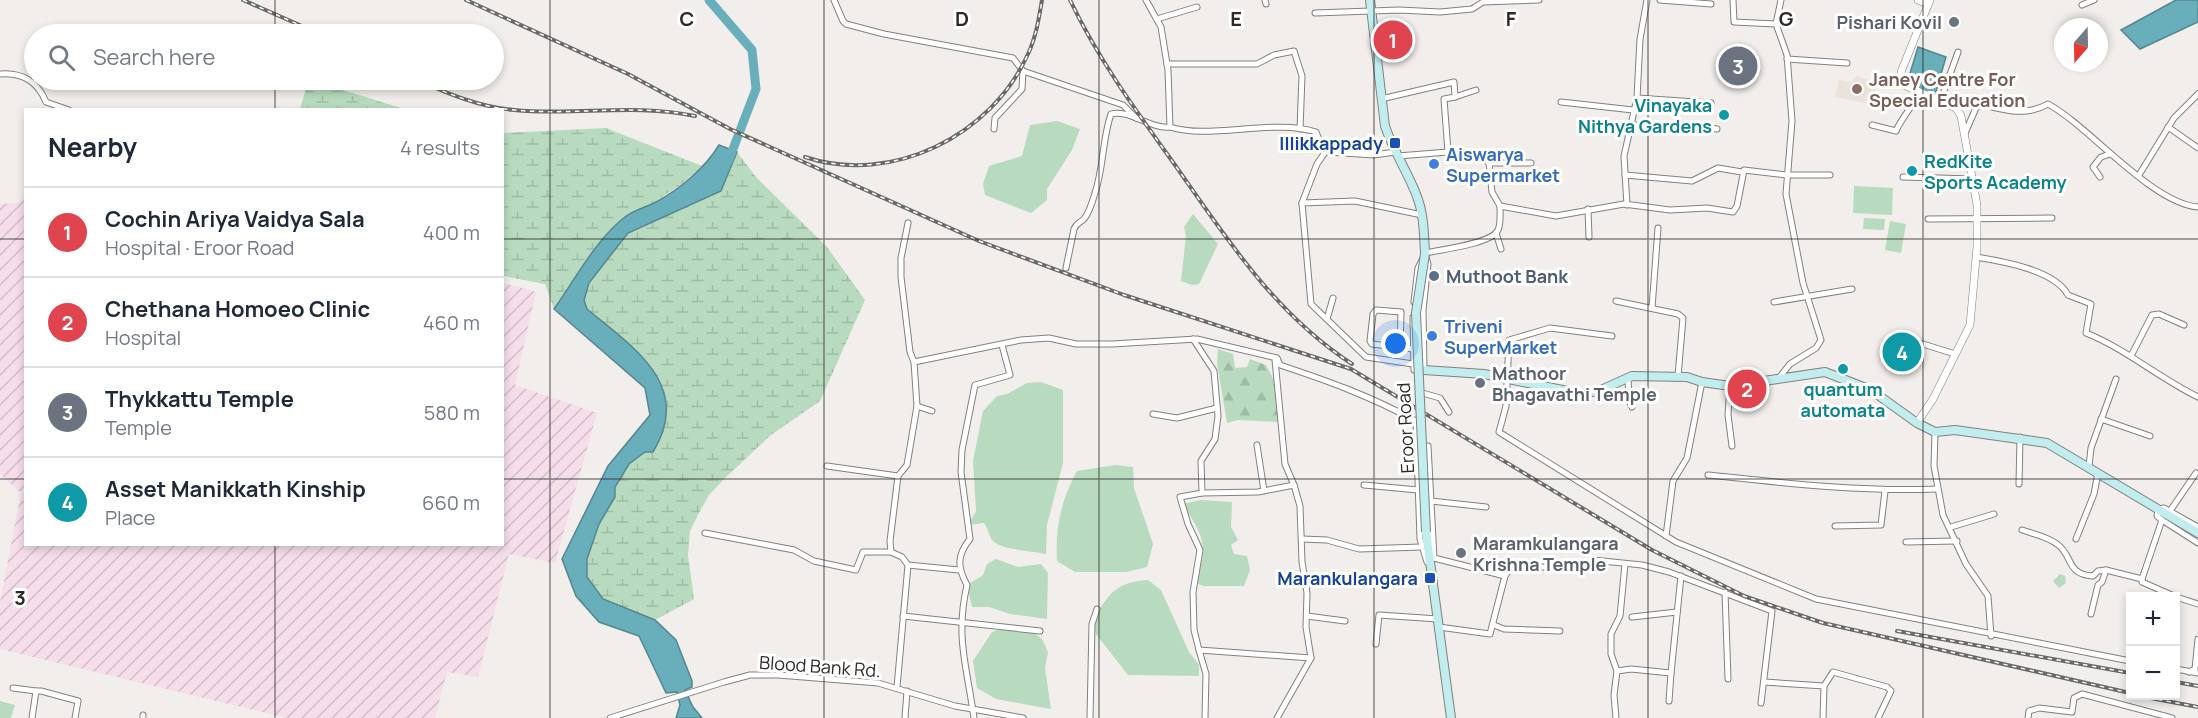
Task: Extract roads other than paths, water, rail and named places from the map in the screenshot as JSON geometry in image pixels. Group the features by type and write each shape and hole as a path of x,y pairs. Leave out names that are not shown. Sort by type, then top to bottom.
{"main road":[{"name":"Eroor Road","path":"1370,0 1385,126 1416,195 1422,215 1425,254 1416,313 1426,532 1451,718"},
{"path":"1424,370 1484,374 1582,394 1601,390 1628,378 1678,376 1730,386 1825,372 1871,390 1917,423 1935,432 1955,430 2020,437 2048,443 2198,533"}],"street":[{"path":"834,0 846,24 955,48 1009,56 1023,71 1123,105 1138,120"},
{"path":"1146,0 1148,8 1161,27 1167,64 1170,127"},
{"path":"1315,13 1460,11 1483,2 1539,0"},
{"path":"1627,204 1624,156 1629,124 1637,98 1640,39 1647,0"},
{"path":"1660,0 1711,4"},
{"path":"1732,0 1734,22 1776,24"},
{"path":"1778,379 1790,364 1816,348 1821,340 1790,224 1786,194 1792,121 1787,58 1776,24 1781,0"},
{"path":"1917,423 1933,399 1970,325 1977,218 1973,179 1961,116 1956,108 1906,86 1901,72 1929,2 1918,0"},
{"path":"2082,5 2094,0"},
{"path":"1156,19 1197,8"},
{"path":"1167,64 1257,64 1274,55 1294,51 1302,76 1300,129"},
{"path":"1940,102 1958,52"},
{"path":"1787,58 1847,63"},
{"path":"994,129 995,118 1022,89 1023,71"},
{"path":"0,74 16,72 24,77"},
{"path":"1381,99 1454,82 1455,97"},
{"path":"41,90 46,102 63,108"},
{"path":"1448,152 1444,99 1476,90"},
{"path":"1872,125 1896,131 1902,116 1915,102 1918,93"},
{"path":"2139,175 2168,127 2198,94"},
{"path":"1637,98 1711,104"},
{"path":"1560,102 1633,110"},
{"path":"1965,133 1980,104 2010,112 2029,113 2048,104 2063,112 2110,154 2139,175 2189,206 2198,207"},
{"path":"1066,268 1074,228 1086,217 1095,195 1102,168 1105,132 1112,114 1119,113 1161,127 1300,129 1316,132 1326,151"},
{"path":"1629,124 1645,127 1680,124 1717,129"},
{"path":"2168,127 2198,148"},
{"path":"1326,151 1351,155 1448,152 1485,160 1489,163 1531,163"},
{"path":"1326,151 1317,164 1302,203 1311,304 1366,357 1424,370 1422,310 1428,264 1425,254"},
{"path":"2100,177 2092,167 2100,157 2110,154"},
{"path":"1489,163 1492,192 1500,206 1496,233 1501,249"},
{"path":"1625,175 1692,181 1718,168 1787,175 1830,175"},
{"path":"1500,206 1556,216 1588,208 1627,204 1670,210 1707,208 1733,212 1737,206 1742,172"},
{"path":"1903,177 1973,179"},
{"path":"1302,203 1355,201 1422,215"},
{"path":"1588,208 1589,237"},
{"path":"1928,219 2052,218"},
{"path":"891,552 890,541 898,476 907,465 916,406 914,362 910,352 901,258 908,222"},
{"path":"1652,308 1658,228"},
{"path":"1413,367 1415,286 1420,260 1425,254 1467,245 1496,233"},
{"path":"1976,257 2022,266 2064,287 2068,295 2091,304 2086,333 2116,345 2198,397"},
{"path":"1774,302 1852,289"},
{"path":"1327,319 1333,298"},
{"path":"1616,301 1678,314 1683,318 1678,376"},
{"path":"1400,348 1401,312 1376,310 1373,314 1370,341 1400,348 1413,350"},
{"path":"2131,356 2152,315 2159,314 2184,325"},
{"path":"1612,336 1550,328 1509,340 1506,406 1499,432 1666,537 1816,599 1991,636 2126,660"},
{"path":"1894,334 1955,354"},
{"path":"914,362 1049,338 1077,344 1193,339 1274,357 1280,366 1334,382 1416,421 1422,547 1431,574"},
{"path":"1193,339 1214,371 1218,408 1215,439 1201,461 1202,493"},
{"path":"974,718 968,674 961,649 960,621 967,585 958,570 960,550 970,538 962,472 965,425 973,404 975,385 1010,375 1002,345"},
{"path":"1274,357 1286,464 1300,506 1306,616 1311,658 1277,718"},
{"path":"1628,378 1629,400 1632,407"},
{"path":"2089,466 2091,448 2116,379"},
{"path":"1666,537 1673,481 1687,458 1702,382"},
{"path":"1730,386 1728,415 1732,446"},
{"path":"1419,392 1440,398 1449,412"},
{"path":"916,406 932,411"},
{"path":"1153,414 1177,418 1218,408"},
{"path":"2102,420 2150,436"},
{"path":"1935,432 1937,489 1943,515 1974,577 1988,596 1991,636"},
{"path":"2019,484 2020,437"},
{"path":"1257,445 1264,491"},
{"path":"1417,446 1428,446 1434,558 1505,576"},
{"path":"827,466 898,476"},
{"path":"2076,539 2094,494 2098,472"},
{"path":"2170,511 2196,473"},
{"path":"1708,475 1816,487 1885,491 1937,489"},
{"path":"1205,718 1206,674 1194,630 1193,592 1200,550 1188,524 1180,496 1264,491 1294,485"},
{"path":"1364,485 1418,490"},
{"path":"1835,526 1881,525 1885,491"},
{"path":"1431,501 1486,507"},
{"path":"2198,527 2164,508 2157,509 2157,516 2198,543"},
{"path":"1951,527 1994,514"},
{"path":"2142,579 2162,520"},
{"path":"2022,530 2058,544 2072,568 2079,573 2093,576 2098,571 2106,570 2142,579 2142,582 2164,592"},
{"path":"705,533 794,550 814,561 856,570 863,552 891,552 902,557 908,565 897,687"},
{"path":"1302,539 1327,540 1359,549 1422,547"},
{"path":"1906,542 1957,541"},
{"path":"1376,644 1379,615 1438,623 1490,634 1494,626 1505,576 1513,564 1586,570 1593,560 1642,565 1681,576 1772,611 1761,703"},
{"path":"1616,718 1614,695 1617,671 1611,654 1611,634 1620,616 1625,564"},
{"path":"908,565 958,570"},
{"path":"2091,614 2098,585 2102,582 2106,570"},
{"path":"1669,701 1681,576"},
{"path":"1725,592 1728,679"},
{"path":"2180,599 2198,604"},
{"path":"1090,718 1092,624 1097,609"},
{"path":"1632,616 1677,612"},
{"path":"903,616 1040,631"},
{"path":"1306,616 1345,621"},
{"path":"1494,626 1504,629 1560,631"},
{"path":"2189,672 2195,669 2198,639"},
{"path":"1199,650 1311,658"},
{"path":"1617,671 1631,669 1671,674"},
{"path":"2180,670 2198,673"},
{"path":"1823,718 1824,686 1833,672 1887,687 1891,691 1878,718"},
{"name":"Blood Bank Rd.","path":"610,718 681,694 760,675 878,683 972,709 1023,718"},
{"path":"1764,682 1824,686"},
{"path":"13,687 78,701 75,718"},
{"path":"32,718 36,691"},
{"path":"904,718 907,691"},
{"path":"2028,718 2029,711 2035,708 2072,712 2074,698 2082,694 2172,718"}],"water":[{"path":"2176,0 2198,0 2198,22 2140,49 2121,30"},
{"path":"1918,47 1946,57 1935,95 1919,91 1908,80"},
{"path":"719,145 737,152 721,191 628,233 589,283 584,300 587,309 639,354 653,370 662,388 666,407 664,428 653,452 645,452 629,464 615,487 615,497 599,524 587,559 587,577 603,599 655,620 676,640 692,681 692,687 685,690 693,707 702,718 676,718 680,705 677,692 666,693 639,636 599,622 576,596 562,559 608,466 650,415 645,388 554,309 586,260 615,226 629,215 658,201 684,184 707,162"}],"waterway":[{"path":"709,0 752,50 756,89 728,162"}],"railway":[{"path":"243,0 297,24"},
{"path":"466,0 628,74 730,129 979,241 1124,295 1351,369 1652,550 1744,596 1823,623 2126,692"},
{"path":"805,157 838,164 871,165 904,159 936,147 965,130 990,108 1012,83 1031,48 1042,0"},
{"path":"1070,0 1119,85 1254,274 1299,322 1352,364"},
{"path":"441,90 464,99 501,108"},
{"path":"504,108 559,112 650,110 695,116"},
{"path":"1897,631 2126,672"},
{"path":"2180,683 2198,686"},
{"path":"2161,700 2198,707"}],"place":[{"name":"Pishari Kovil","path":"1954,22"},
{"name":"Cochin Ariya Vaidya Sala","path":"1393,40"},
{"name":"Thykkattu Temple","path":"1738,66"},
{"name":"Janey Centre For Special Education","path":"1857,89"},
{"name":"Vinayaka Nithya Gardens","path":"1724,115"},
{"name":"Illikkappady","path":"1395,143"},
{"name":"Aiswarya Supermarket","path":"1434,164"},
{"name":"RedKite Sports Academy","path":"1912,171"},
{"name":"Muthoot Bank","path":"1434,276"},
{"name":"Triveni SuperMarket","path":"1432,336"},
{"name":"Asset Manikkath Kinship","path":"1902,352"},
{"name":"quantum automata","path":"1843,369"},
{"name":"Mathoor Bhagavathi Temple","path":"1480,383"},
{"name":"Chethana Homoeo Clinic","path":"1747,389"},
{"name":"Maramkulangara Krishna Temple","path":"1461,553"},
{"name":"Marankulangara","path":"1430,578"}]}
